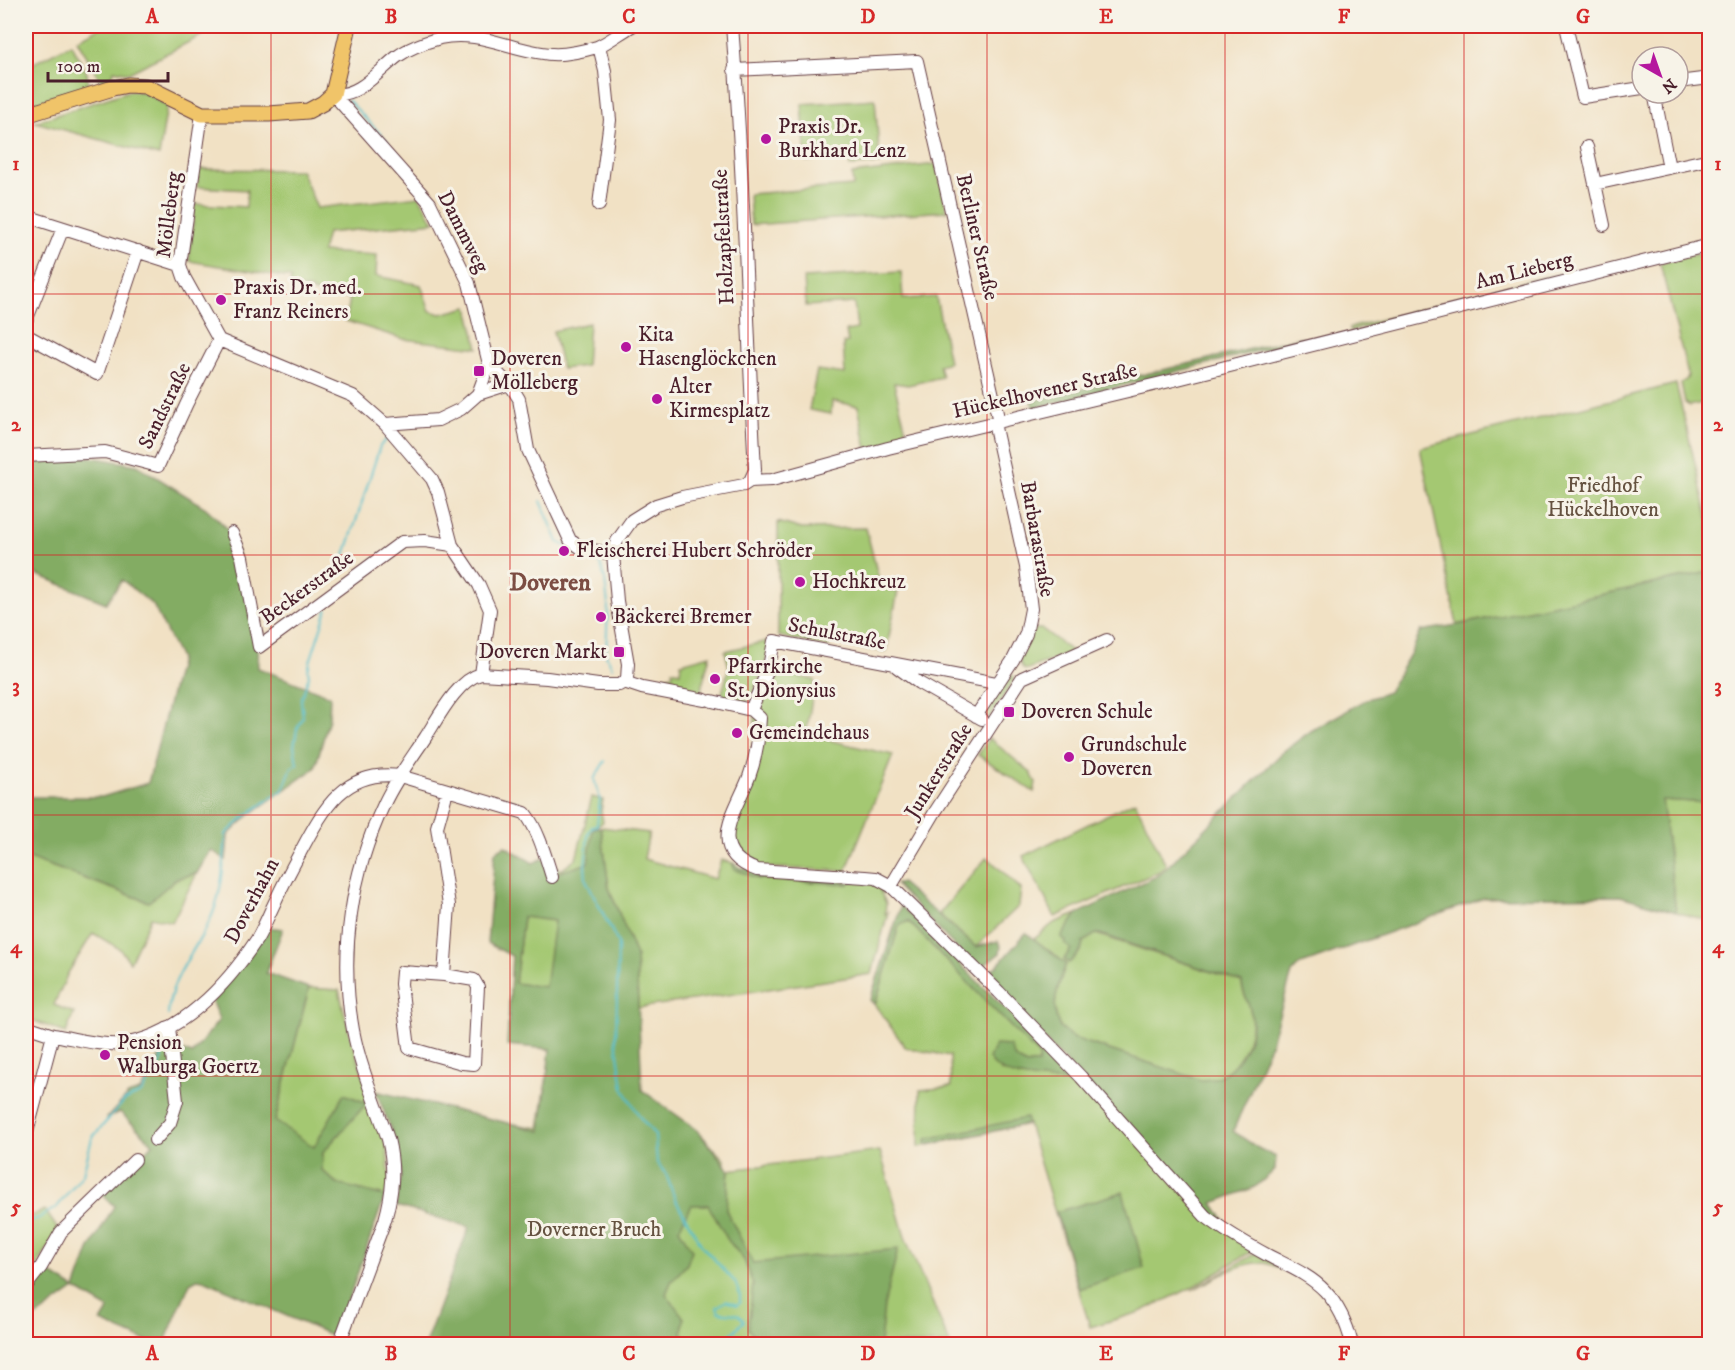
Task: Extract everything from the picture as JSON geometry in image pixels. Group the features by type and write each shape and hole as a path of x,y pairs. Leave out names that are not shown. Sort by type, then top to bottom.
{"main road":[{"path":"26,115 128,85 145,86 202,114 269,114 308,111 341,94 349,26"}],"street":[{"path":"341,94 365,84 399,55 441,38 459,36 484,39 551,54 572,53 599,46 632,26"},
{"name":"Holzapfelstraße","path":"732,26 746,245 747,319 755,470 750,481"},
{"path":"1566,26 1583,97 1630,90"},
{"path":"599,46 605,71 610,120 599,205"},
{"name":"Berliner Straße","path":"734,70 917,61 997,422"},
{"path":"1690,80 1710,78"},
{"name":"Dammweg","path":"341,94 430,203 469,283 489,364"},
{"path":"1656,105 1669,168"},
{"name":"Mölleberg","path":"202,114 180,264 184,277 219,340"},
{"path":"1587,147 1604,225"},
{"path":"1595,184 1710,159"},
{"path":"26,216 180,264"},
{"path":"26,321 63,228"},
{"name":"Am Lieberg","path":"1348,335 1710,244"},
{"path":"26,335 97,374 138,251"},
{"name":"Hückelhovener Straße","path":"613,554 617,542 632,520 656,505 682,497 744,485 750,481 772,480 888,448 1066,407 1348,335"},
{"path":"219,340 353,396 385,424 432,479 438,492 452,545 480,585 490,609 481,674"},
{"name":"Sandstraße","path":"26,456 105,452 158,466 219,340"},
{"path":"339,1344 391,1200 394,1179 392,1154 353,1033 347,966 348,931 354,892 361,864 385,802 400,776 464,683 481,674 620,686 627,679 628,664 617,602 613,554 581,548 570,540 528,450 519,399 509,384 489,364 478,394"},
{"path":"385,424 407,420 438,420 461,409 478,394 509,384"},
{"name":"Barbarastraße","path":"976,716 1013,660 1026,634 1030,609 1026,567 997,422"},
{"name":"Beckerstraße","path":"232,533 243,557 259,647 402,542 452,545"},
{"path":"1013,660 1022,678 1107,640"},
{"name":"Schulstraße","path":"751,710 769,667 774,641 996,683"},
{"name":"Schulstraße","path":"893,665 918,683 992,724"},
{"name":"Junkerstraße","path":"891,886 1022,678"},
{"path":"624,682 642,688 751,710 760,718 759,738 749,777 729,824 728,843 736,858 744,865 757,870 876,878 891,886 999,992 1081,1077 1205,1216 1229,1234 1306,1277 1325,1291 1344,1318 1352,1344"},
{"path":"400,776 525,813 531,820 552,877"},
{"name":"Doverhahn","path":"26,1026 53,1035 109,1045 147,1037 169,1027 213,996 238,966 258,937 281,887 316,823 333,798 350,785 369,778 400,776"},
{"path":"444,975 449,905 437,827 447,790"},
{"path":"402,972 444,975 474,980 478,987 474,1064 462,1063 409,1048 401,984 402,972"},
{"path":"156,1140 170,1124 177,1101 169,1027"},
{"path":"26,1136 53,1035"},
{"path":"26,1286 41,1267 61,1232 135,1160"}],"green space":[{"path":"103,26 216,26 216,28 129,73 114,70 113,75 101,81 77,40"},
{"path":"71,44 87,73 88,87 26,106 26,67"},
{"path":"129,91 145,92 167,106 159,156 35,122"},
{"path":"875,99 880,164 850,166 849,158 806,161 802,104"},
{"path":"936,164 947,211 751,225 749,194 853,186 852,174"},
{"path":"199,169 301,170 317,208 419,196 434,222 327,233 322,252 377,255 376,276 421,285 430,311 441,314 468,307 478,348 403,339 346,321 350,298 312,292 312,290 290,285 291,278 189,261 195,204 246,207 247,190 197,187"},
{"path":"1706,252 1710,267 1709,401 1690,406 1685,403 1681,383 1687,379 1688,375 1660,263"},
{"path":"1581,270 1582,275 1442,307 1440,304 1528,281"},
{"path":"901,272 903,299 936,297 949,362 939,365 942,377 908,385 894,383 908,439 867,449 858,406 832,401 831,414 809,410 817,370 845,374 843,343 848,342 846,331 857,329 854,303 806,306 804,278"},
{"path":"1440,304 1442,307 1350,331 1349,328"},
{"path":"589,323 586,366 562,369 553,331"},
{"path":"1301,337 1305,339 1034,408 1032,401"},
{"name":"Friedhof Hückelhoven","path":"1676,384 1709,522 1709,572 1457,625 1420,448"},
{"path":"84,456 137,465 206,508 232,533 256,629 258,668 330,696 329,719 315,768 249,815 228,835 226,860 211,850 197,873 176,879 149,902 26,857 26,807 29,797 102,797 148,783 180,659 153,605 122,580 106,603 26,570 26,461"},
{"path":"778,522 802,529 866,528 881,588 898,591 886,652 830,642 829,647 778,636"},
{"path":"1709,572 1709,803 1662,800 1676,912 1620,896 1484,898 1299,965 1292,973 1270,1045 1233,1131 1276,1157 1275,1170 1255,1187 1213,1203 1224,1220 1219,1222 895,884 901,883 976,947 998,941 1001,946 1000,953 982,967 987,973 996,967 1026,933 1066,964 1058,986 1055,1010 1059,1025 1073,1038 1201,1080 1215,1078 1231,1068 1238,1060 1251,1032 1251,1013 1242,982 1100,934 1083,942 1081,951 1069,963 1064,959 1071,949 1061,937 1077,914 1159,875 1285,750 1311,731 1365,700 1388,692 1421,631"},
{"path":"1042,629 1073,652 1025,670 1020,661 1021,651 1029,630"},
{"path":"772,640 751,699 738,704 720,700 729,667 725,651"},
{"path":"710,655 700,694 646,683 673,675 672,670 680,672 681,663"},
{"path":"771,671 815,680 806,735 893,755 846,871 756,867 743,860 732,842 736,813 751,780 756,707"},
{"path":"1011,674 1015,678 990,717 985,716 983,710"},
{"path":"989,738 1031,773 1036,783 1034,792 978,755"},
{"name":"Doverner Bruch","path":"592,797 603,800 601,811 603,822 594,828 625,1084 697,1130 725,1161 723,1207 730,1218 726,1210 729,1170 880,1151 905,1237 950,1344 433,1344 455,1284 497,1121 539,1128 551,1050 534,1047 543,1036 546,987 515,984 523,917 553,865 561,870 576,859"},
{"path":"1662,800 1709,803 1709,921 1676,912"},
{"path":"1135,801 1166,865 1160,871 1055,917 1023,856"},
{"path":"601,827 649,833 644,859 715,879 721,860 733,863 734,869 759,879 848,884 866,880 886,889 888,894 880,891 886,903 885,914 888,912 872,974 638,1008 636,956 609,888"},
{"name":"Doverner Bruch","path":"601,827 609,888 636,956 642,1090 696,1129 729,1170 726,1210 753,1263 898,1249 884,1305 880,1344 755,1344 755,1336 748,1329 753,1284 744,1260 728,1240 708,1205 691,1205 679,1229 692,1250 687,1264 671,1282 666,1294 684,1318 682,1334 699,1344 425,1344 469,1227 396,1206 401,1173 398,1147 376,1091 541,1131 550,1049 507,1045 512,956 487,943 495,852 505,846 533,863 544,858 551,875 588,863 593,828","holes":["523,917 554,921 545,987 515,983"]},
{"path":"26,857 148,902 176,879 197,873 172,922 151,917 130,962 120,949 93,933 68,973 54,1005 74,1013 66,1033 26,1018"},
{"path":"987,857 1021,889 1019,906 976,947 939,914"},
{"path":"733,863 740,868 850,882 848,884 759,879 734,869"},
{"path":"901,906 1080,1082 1030,1079 1004,1072 995,1066 989,1058 995,1045 1010,1046 1015,1058 1026,1065 1038,1063 1039,1056 908,921 899,926 875,1005 870,1000"},
{"path":"1077,914 1096,934 1242,982 1250,1010 1250,1032 1243,1051 1232,1067 1216,1078 1202,1081 1073,1038 1063,1030 1056,1018 1055,1002 1066,964 1034,939 1054,923"},
{"path":"908,921 1039,1055 1038,1063 1026,1065 1015,1058 1000,1071 1040,1080 1080,1082 1252,1251 1191,1288 1140,1312 1090,1327 1028,1124 919,1147 920,1090 951,1087 950,1056 906,1048 875,1005 899,925"},
{"path":"267,927 283,929 266,973 309,988 275,1121 314,1147 344,1094 367,1103 323,1152 322,1170 337,1184 385,1196 335,1337 197,1279 190,1283 164,1344 153,1344 101,1322 109,1309 75,1289 89,1250 114,1206 102,1194 153,1144 120,1112 106,1119 128,1095 140,1091 159,1058 161,1049 174,1047 192,1054 219,1020 212,1002"},
{"path":"309,988 339,990 349,1032 387,1148 390,1184 385,1196 337,1184 322,1170 323,1152 366,1103 344,1094 314,1148 275,1121"},
{"path":"1026,1118 1028,1124 926,1145 926,1139"},
{"path":"1123,1192 1144,1268 1079,1289 1056,1212"},
{"path":"45,1210 59,1231 26,1282 26,1218"},
{"path":"1256,1253 1296,1275 1268,1264 1255,1263 1227,1272 1192,1290"},
{"path":"42,1268 75,1289 26,1324 26,1290"}],"waterway":[{"path":"348,100 388,142"},
{"path":"339,574 380,446 388,438"},
{"path":"541,501 558,542 572,549"},
{"path":"588,555 601,565 605,580 608,605 606,655 612,667"},
{"path":"168,1015 172,991 207,926 216,904 226,834 248,814 283,790 292,767 297,764 294,746 297,729 303,717 301,700 327,609"},
{"path":"605,761 594,779 600,799 597,825 592,827 588,834 585,866 586,880 618,943 616,1041 623,1088 640,1117 655,1135 657,1163 666,1174 675,1199 702,1246 735,1282 740,1295 740,1303 737,1305 726,1301 717,1307 719,1312 736,1314 744,1321 731,1334 726,1344"},
{"path":"26,1222 39,1218 57,1207 83,1174 92,1138 124,1101 141,1093 161,1062 163,1043"}],"place":[{"name":"Praxis Dr. Burkhard Lenz","path":"766,139"},
{"name":"Praxis Dr. med. Franz Reiners","path":"221,300"},
{"name":"Kita Hasenglöckchen","path":"626,347"},
{"name":"Doveren Mölleberg","path":"479,371"},
{"name":"Alter Kirmesplatz","path":"657,399"},
{"name":"Fleischerei Hubert Schröder","path":"564,551"},
{"name":"Hochkreuz","path":"800,582"},
{"name":"Bäckerei Bremer","path":"601,617"},
{"name":"Doveren Markt","path":"619,652"},
{"name":"Pfarrkirche St. Dionysius","path":"715,679"},
{"name":"Doveren Schule","path":"1009,712"},
{"name":"Gemeindehaus","path":"737,733"},
{"name":"Grundschule Doveren","path":"1069,757"},
{"name":"Pension Walburga Goertz","path":"105,1055"}],"district":[{"name":"Doveren","path":"550,583"}]}
